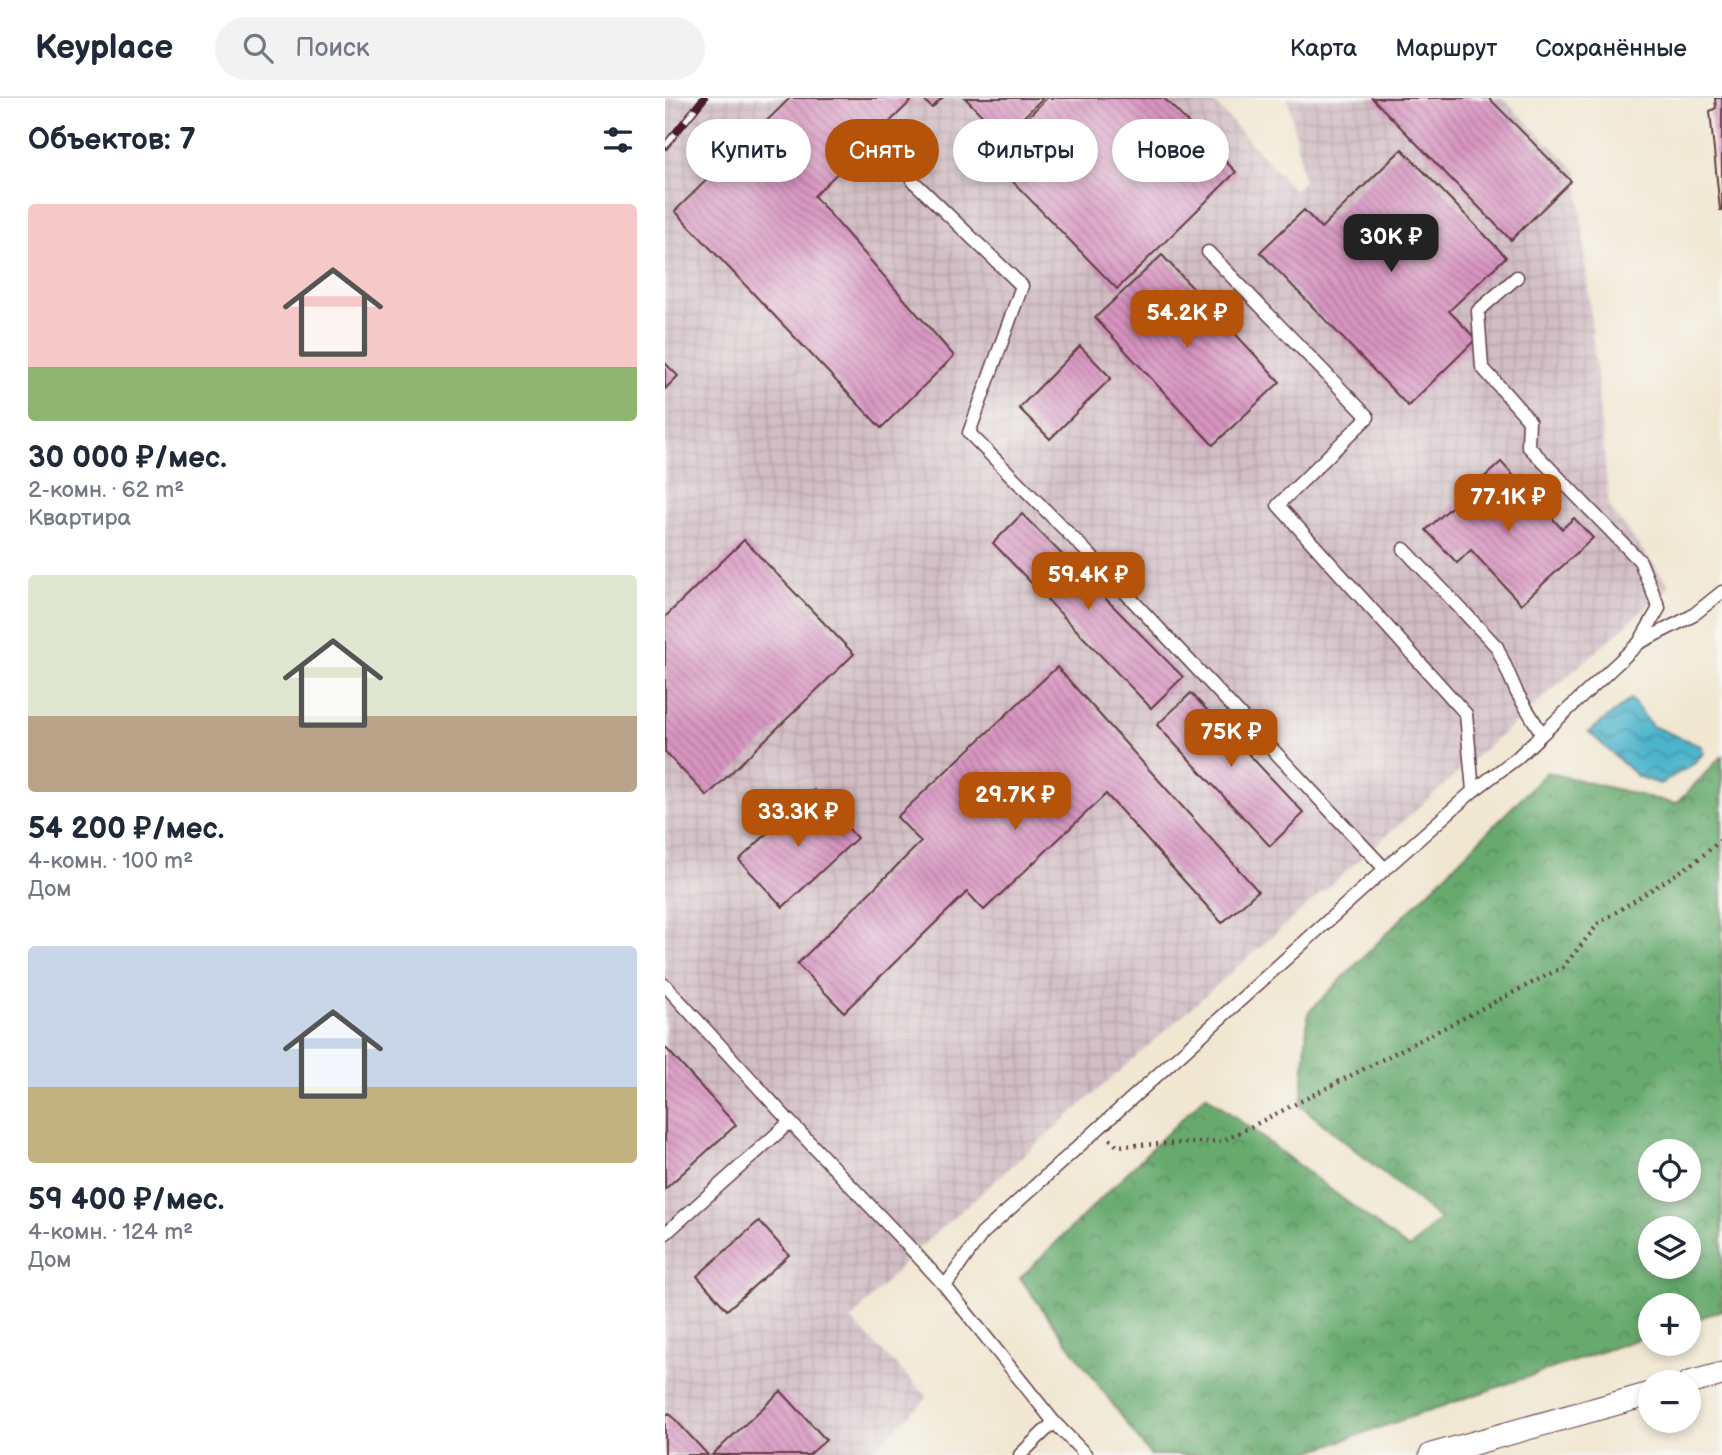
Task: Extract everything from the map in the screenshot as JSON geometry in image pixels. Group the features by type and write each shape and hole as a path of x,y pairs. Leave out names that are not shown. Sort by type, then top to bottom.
{"street":[{"path":"1701,1380 1722,1374"},
{"path":"1431,1455 1638,1397"}],"lane":[{"path":"914,182 1022,286 969,433 1088,553 1385,869"},
{"path":"1208,252 1369,418 1278,505 1466,715 1473,791"},
{"path":"1517,276 1478,311 1482,367 1529,420 1528,446 1640,561 1659,608 1639,643"},
{"path":"1404,549 1497,647 1517,693 1542,734"},
{"path":"945,1286 982,1234 1385,869 1473,791 1517,758 1639,643 1692,616 1722,592"},
{"path":"665,985 945,1286 1053,1422 1086,1455"},
{"path":"665,1234 790,1122"},
{"path":"1020,1455 1053,1422"}],"path":[{"path":"1099,1128 1117,1146 1223,1141 1563,967 1599,923 1695,862 1722,839"}],"shaded area":[{"path":"665,98 1210,98 1294,190 1304,181 1288,98 1502,98 1577,171 1609,507 1670,586 914,1252 851,1320 928,1397 867,1455 665,1455"}],"green space":[{"path":"1722,756 1722,1310 1701,1318 1701,1293 1638,1293 1638,1339 1300,1455 1150,1455 1020,1278 1206,1095 1409,1249 1440,1219 1301,1106 1308,1013 1547,772 1676,804"}],"water":[{"path":"1631,699 1652,726 1701,746 1704,753 1692,765 1660,784 1637,776 1589,732"}],"building":[{"path":"790,98 908,98 911,101 893,119 825,119 825,182 828,182 814,196 954,356 881,428 675,211 705,182 811,182 811,119 769,119"},
{"path":"922,98 942,98 932,108"},
{"path":"965,98 1043,98 1021,119 985,119"},
{"path":"1047,98 1164,98 1184,119 1112,119 1112,182 1226,182 1117,289 1013,182 1098,182 1098,119 1026,119"},
{"path":"1372,98 1489,98 1571,181 1511,240"},
{"path":"1715,98 1722,98 1722,210 1710,111 1716,108"},
{"path":"1402,149 1506,257 1449,311 1476,339 1408,406 1260,252 1304,210 1321,228"},
{"path":"1229,165 1236,172 1229,179"},
{"path":"1162,255 1280,382 1213,445 1095,318"},
{"path":"1080,346 1111,378 1050,439 1019,408"},
{"path":"665,363 678,376 665,389"},
{"path":"1501,462 1562,529 1574,518 1593,538 1521,604 1471,550 1457,563 1426,530"},
{"path":"1022,514 1183,677 1151,708 993,543"},
{"path":"744,540 854,654 707,796 665,752 665,617"},
{"path":"1057,667 1258,891 1222,923 1106,794 984,910 967,892 844,1012 797,964 921,842 897,817"},
{"path":"1191,693 1304,813 1270,846 1157,725"},
{"path":"814,790 857,838 783,907 739,860"},
{"path":"665,1047 736,1125 665,1189"},
{"path":"759,1221 789,1255 727,1310 697,1276"},
{"path":"781,1391 826,1440 809,1455 712,1455"},
{"path":"669,1413 708,1455 665,1455 665,1416"}],"railway":[{"path":"665,146 704,98"}]}
